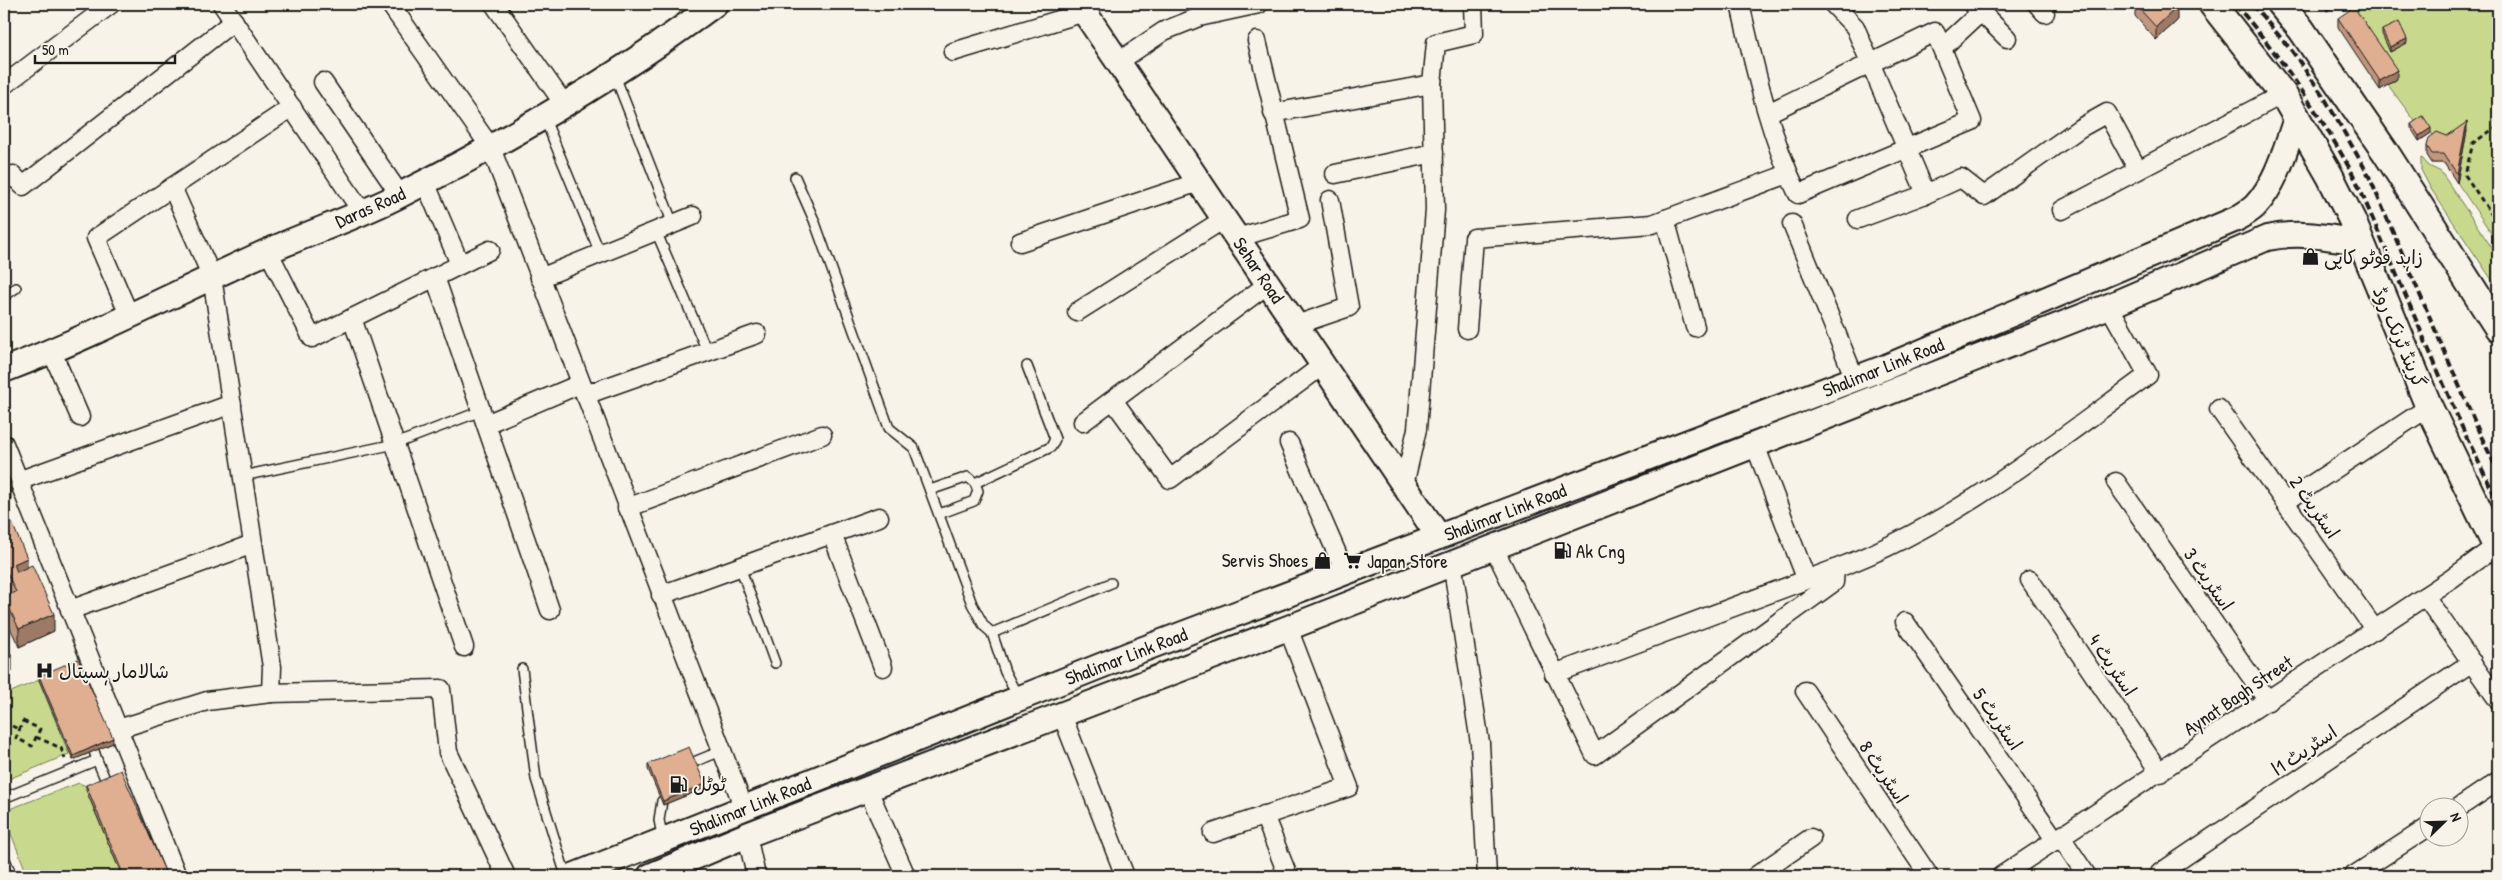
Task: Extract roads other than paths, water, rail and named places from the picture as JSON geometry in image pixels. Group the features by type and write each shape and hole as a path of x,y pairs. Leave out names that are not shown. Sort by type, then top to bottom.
{"main road":[{"name":"Daras Road","path":"4,370 52,352 268,251 400,195 490,148 544,117 614,73 715,4"},
{"name":"گرینڈ ٹرنک روڈ","path":"2212,4 2283,94 2330,176 2360,242 2429,407 2497,548"},
{"path":"2280,4 2301,29 2386,153 2498,328"},
{"name":"Sehar Road","path":"1082,8 1439,536"},
{"name":"Shalimar Link Road","path":"573,876 1133,653 1855,379 2236,219 2255,207 2264,194 2283,157 2297,116"},
{"name":"Shalimar Link Road","path":"650,876 747,835 1288,628 1452,562 2110,306 2267,238 2284,234 2310,234 2360,242"},
{"path":"1792,402 1801,426"},
{"path":"1133,653 1145,683"}],"street":[{"path":"4,85 111,4"},
{"path":"222,4 362,212"},
{"path":"390,4 490,148 744,808"},
{"path":"494,4 564,104"},
{"path":"1118,62 1164,31 1199,17 1259,4"},
{"path":"1404,485 1416,429 1435,210 1432,84 1436,42 1474,34 1473,4"},
{"path":"1740,4 1768,113 1788,174 1798,194 1972,121 1935,32 1768,113"},
{"path":"1833,4 1855,27 1926,194"},
{"path":"953,52 1082,8"},
{"path":"1942,48 1977,8 2007,38"},
{"path":"4,181 13,176 23,186 234,21"},
{"path":"1237,238 1300,219 1257,41"},
{"path":"323,82 400,195"},
{"path":"1273,113 1432,84"},
{"path":"2062,210 2283,94"},
{"path":"130,317 96,238 292,107"},
{"path":"1858,219 1926,194 1961,178 1984,196 2080,128 2107,113 2138,170"},
{"path":"1335,174 1434,153"},
{"path":"1467,329 1474,238 1652,224 1788,174"},
{"path":"425,182 460,264"},
{"path":"1020,242 1199,182"},
{"path":"172,187 212,277 272,667 272,693"},
{"path":"1296,324 1348,307 1330,200"},
{"path":"540,278 693,216"},
{"path":"1077,312 1224,218"},
{"path":"1665,219 1694,327"},
{"path":"1792,224 1855,379"},
{"path":"268,251 312,338 490,250"},
{"path":"435,277 550,610"},
{"path":"1083,422 1268,284"},
{"path":"1554,674 1874,554 1981,495 2148,375 2110,306"},
{"path":"352,318 464,647"},
{"path":"483,418 582,390 757,334"},
{"path":"52,352 80,417"},
{"path":"1113,400 1170,479 1323,365"},
{"path":"18,481 232,404"},
{"path":"2284,502 2429,407"},
{"name":"اسٹریٹ 2","path":"2219,409 2375,630"},
{"path":"627,508 822,435"},
{"path":"1289,443 1345,572"},
{"path":"4,444 177,876"},
{"path":"1754,445 1806,578"},
{"name":"اسٹریٹ 3","path":"2116,482 2268,701"},
{"path":"661,595 879,517"},
{"path":"832,534 883,667"},
{"path":"70,610 254,544"},
{"path":"1493,546 1595,755 1834,582 1835,569"},
{"name":"Aynat Bagh Street","path":"2001,876 2160,774 2497,548"},
{"path":"1452,562 1480,743 1487,876"},
{"name":"اسٹریٹ 4","path":"2030,580 2160,774"},
{"path":"2425,596 2498,700"},
{"name":"اسٹریٹ 5","path":"1905,622 2058,839 2087,876"},
{"path":"1213,833 1349,787 1288,628"},
{"name":"اسٹریٹ 1ا","path":"2160,873 2472,662"},
{"path":"118,729 207,701 272,693 441,689 448,752 506,876"},
{"name":"اسٹریٹ 8","path":"1805,691 1929,876"},
{"path":"1062,715 1125,876"},
{"path":"2470,800 2498,781"},
{"path":"868,790 906,876"},
{"path":"1264,815 1288,876"},
{"path":"2353,876 2420,832"},
{"path":"747,835 756,876"},
{"path":"1756,876 1811,838"}],"lane":[{"path":"614,73 673,224"},
{"path":"544,117 600,253"},
{"path":"796,177 814,220 889,428 914,448 972,604 984,626 992,633 1005,672 1018,698"},
{"path":"656,231 707,351"},
{"path":"4,296 16,288"},
{"path":"975,482 1044,452 1051,446 1055,438 1027,366"},
{"path":"243,476 395,444 483,418"},
{"path":"930,490 968,477 975,482 978,497 974,501 939,514"},
{"path":"740,567 774,663"},
{"path":"992,633 1111,583"},
{"path":"522,669 536,779 566,876"},
{"path":"694,762 721,751"},
{"path":"4,798 70,771 95,755 106,781"},
{"path":"662,801 659,820 663,840"},
{"path":"4,857 12,876"}],"railway":[{"path":"2235,4 2285,67 2329,134 2356,180 2465,434 2498,502"},
{"path":"2252,4 2292,51 2324,97 2368,174 2480,434 2498,471"}],"place":[{"name":"زاہد فوٹو کاپی","path":"2310,257"},
{"name":"Ak Cng","path":"1562,551"},
{"name":"Servis Shoes","path":"1322,560"},
{"name":"Japan Store","path":"1353,561"},
{"name":"شالامار ہسپتال","path":"45,671"},
{"name":"ٹوٹل","path":"679,784"}]}
